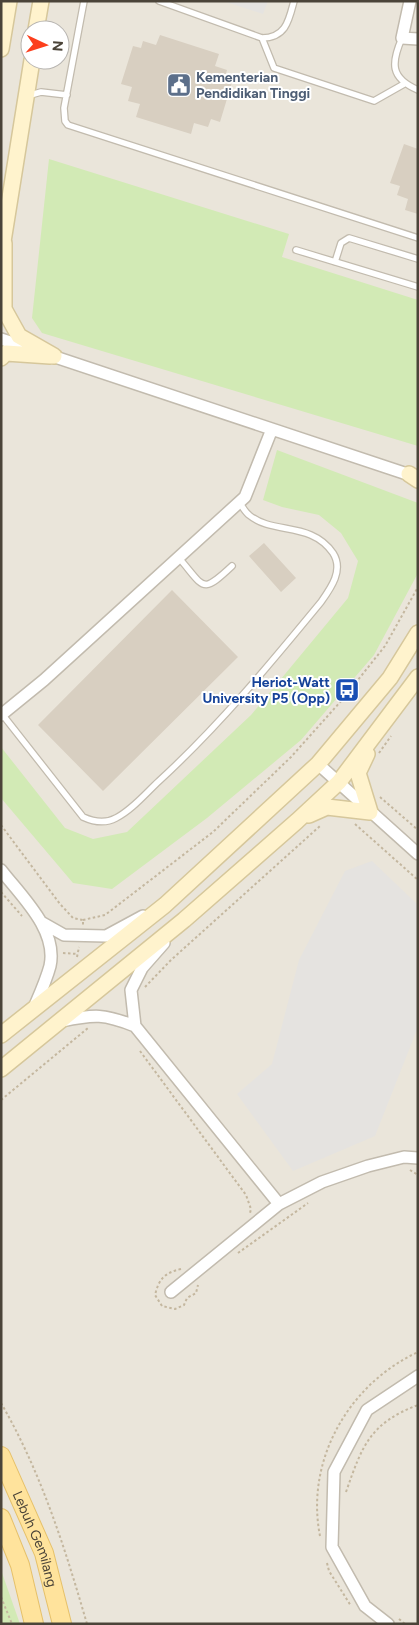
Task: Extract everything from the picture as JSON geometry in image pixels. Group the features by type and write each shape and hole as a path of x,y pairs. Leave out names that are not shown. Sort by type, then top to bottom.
{"main road":[{"name":"Lebuh Gemilang","path":"1,1456 44,1553 62,1624"},
{"name":"Lebuh Gemilang","path":"1,1518 20,1565 34,1624"}],"street":[{"path":"1,48 9,1"},
{"path":"38,20 41,1"},
{"path":"410,1 402,38 418,39"},
{"path":"30,70 6,190 3,246 4,309 19,336 54,356"},
{"path":"1,339 416,477"},
{"path":"1,358 6,353 54,356"},
{"path":"2,714 44,680 245,497 272,429"},
{"path":"1,1035 165,905 318,764 390,678 418,632"},
{"path":"1,1069 184,920 297,821 338,782 418,677"},
{"path":"370,812 358,773 377,733"},
{"path":"318,764 418,854"},
{"path":"297,821 327,807 370,812"},
{"path":"1,870 41,922 49,943 50,966 33,1010"},
{"path":"41,922 64,935 106,936 165,905"},
{"path":"184,920 142,968 131,990 135,1026 279,1204"},
{"path":"62,1021 92,1015 112,1017 135,1026"},
{"path":"172,1292 279,1204 322,1182 368,1166 404,1157 418,1158"},
{"path":"393,1621 365,1606 332,1547 334,1472 367,1410 418,1376"}],"lane":[{"path":"84,1 64,115 65,121 72,127 418,238"},
{"path":"159,1 262,38 269,38 283,32 288,23 294,1"},
{"path":"262,38 274,68 374,101 404,84"},
{"path":"402,38 395,53 394,65 397,76 404,84 418,90"},
{"path":"26,97 41,92 67,95"},
{"path":"335,262 341,244 349,238 418,259"},
{"path":"296,250 418,288"},
{"path":"2,714 83,816 93,821 104,822 116,818 129,808 186,756 253,684 321,602 336,577 338,565 335,556 327,545 314,536 249,515 239,502"},
{"path":"179,558 201,583 206,586 212,585 232,566"}],"path":[{"path":"1,825 60,904 73,918 84,920 104,914 212,832 291,757 342,700 385,646 418,586"},
{"path":"378,755 395,731"},
{"path":"376,793 418,830"},
{"path":"131,1002 171,960 338,808"},
{"path":"352,822 418,880"},
{"path":"76,974 84,920"},
{"path":"1,1100 92,1025"},
{"path":"138,1049 246,1195 252,1209 248,1220"},
{"path":"404,1169 412,1170 418,1175"},
{"path":"232,1258 310,1202"},
{"path":"186,1268 167,1272 158,1282 155,1295 162,1306 175,1309 184,1305 187,1298 196,1292 198,1283"},
{"path":"1,1403 19,1434 64,1544 88,1624"},
{"path":"346,1500 346,1491 364,1442 394,1414 418,1405"},
{"path":"1,1597 12,1624"},
{"path":"393,1621 405,1624"}],"shaded area":[{"path":"1,1 418,1 418,1624 1,1624"},
{"path":"223,1 268,1 263,14"},
{"path":"372,861 418,905 418,1027 375,1136 293,1171 237,1094 272,1064 299,960 345,871"}],"green space":[{"path":"49,159 289,234 282,257 418,300 418,446 42,333 32,318"},
{"path":"277,450 418,503 418,573 374,655 301,740 207,818 112,889 73,883 1,798 1,747 65,828 93,839 127,832 251,715 348,598 358,561 341,533 319,515 282,507 263,500"},
{"path":"1,1570 20,1624 1,1624"}],"building":[{"name":"Kementerian Pendidikan Tinggi","path":"160,35 219,54 215,66 227,70 225,77 233,79 220,122 211,119 208,127 194,123 191,134 136,117 140,104 128,101 132,87 121,84 133,46 141,48 143,41 156,45"},
{"path":"404,144 418,149 418,214 405,210 408,199 397,195 400,186 390,183"},
{"path":"264,543 296,578 281,592 249,556"},
{"path":"172,590 238,657 103,791 38,725"}],"place":[{"name":"Kementerian Pendidikan Tinggi","path":"179,85"},
{"name":"Heriot-Watt University P5 (Opp)","path":"347,690"}]}
